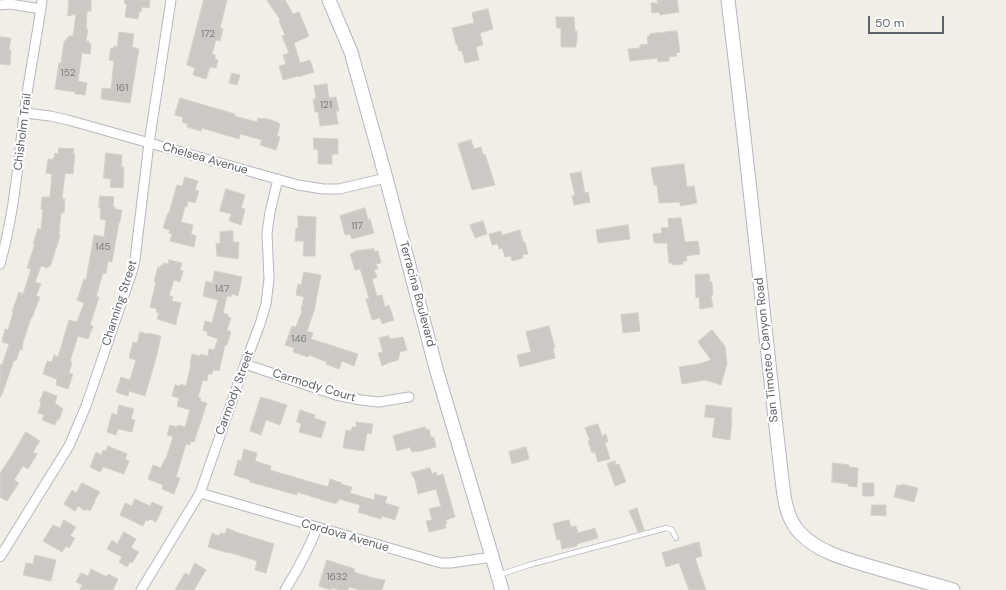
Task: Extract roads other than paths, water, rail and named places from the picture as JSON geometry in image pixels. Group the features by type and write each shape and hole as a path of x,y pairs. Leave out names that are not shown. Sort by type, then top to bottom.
{"main road":[{"name":"Terracina Boulevard","path":"329,0 351,52 437,372 502,590"},
{"name":"San Timoteo Canyon Road","path":"728,0 740,90 783,488 788,512 800,532 816,546 845,558 953,590"}],"street":[{"name":"Channing Street","path":"0,558 69,446 86,406 133,269 149,143 171,0"},
{"path":"0,5 42,4"},
{"name":"Chisholm Trail","path":"0,264 3,239 16,184 25,112 42,4"},
{"name":"Chelsea Avenue","path":"25,112 68,120 298,185 323,189 339,189 386,178"},
{"name":"Carmody Street","path":"141,590 200,493 260,324 266,304 269,279 267,233 270,212 278,179"},
{"name":"Carmody Court","path":"245,364 336,395 379,402 408,397"},
{"name":"Cordova Avenue","path":"200,493 441,563 492,557"},
{"path":"285,590 300,567 317,528"}],"lane":[{"path":"498,575 529,565 666,528 672,530 676,538"}]}
